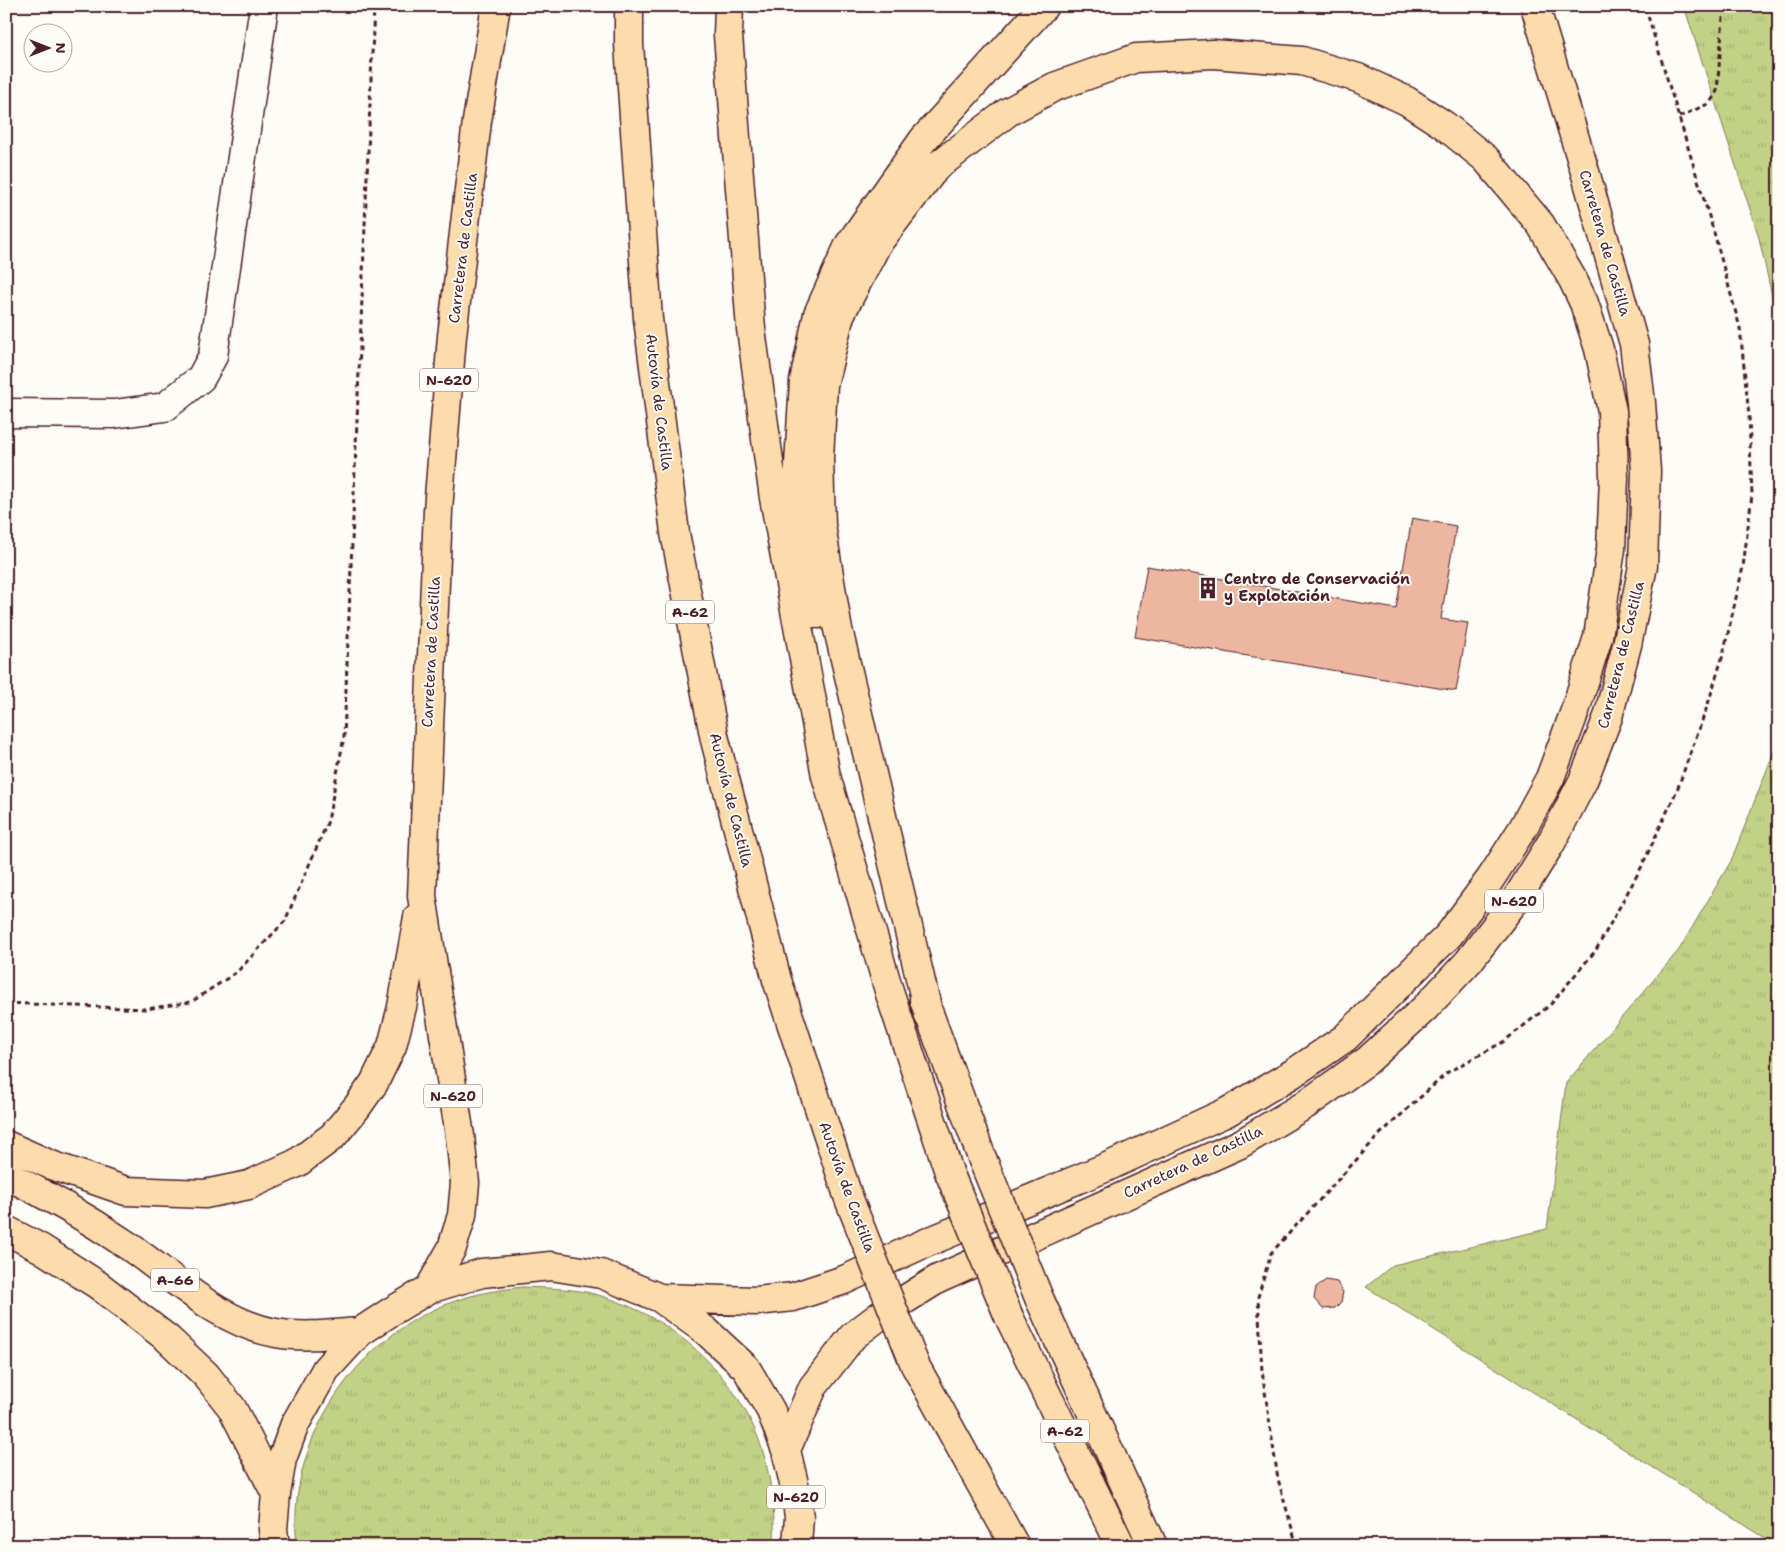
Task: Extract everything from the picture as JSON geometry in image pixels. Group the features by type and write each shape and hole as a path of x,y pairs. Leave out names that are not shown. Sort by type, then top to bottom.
{"highway":[{"name":"Carretera de Castilla","path":"429,1289 452,1248 462,1215 465,1183 460,1136 422,896 428,723 440,481 456,307 478,121 496,6"},
{"name":"Autovía de Castilla","path":"629,6 629,44 648,319 676,542 715,740 777,980 850,1199 915,1365 1015,1546"},
{"name":"A-62","path":"729,6 728,35 751,329 774,498 826,776 890,994 949,1172 1009,1317 1121,1546"},
{"path":"1044,6 923,140 850,244 818,314 804,381 798,497 807,563 834,689 866,824 900,933 982,1158 1039,1298 1153,1546"},
{"name":"Carretera de Castilla","path":"786,1450 813,1386 853,1336 882,1314 938,1279 1240,1144 1305,1105 1367,1061 1425,1008 1469,961 1517,898 1551,843 1583,781 1604,726 1624,654 1643,566 1646,471 1634,344 1535,6"},
{"path":"660,1298 756,1301 793,1297 844,1280 921,1245 1107,1168 1227,1112 1292,1074 1345,1038 1449,935 1491,878 1523,828 1550,778 1575,712 1598,637 1611,549 1614,478 1612,411 1599,349 1584,304 1573,280 1541,225 1486,159 1444,125 1407,102 1358,78 1302,61 1220,54 1136,58 1054,87 1008,112 936,167 877,244 840,315 823,385 819,458 820,525 837,625 929,1016"},
{"path":"6,1145 51,1165 126,1191 205,1194 248,1185 297,1163 333,1136 357,1107 374,1082 392,1046 402,1007 422,896"},
{"name":"A-66","path":"6,1174 39,1191 124,1243 218,1312 275,1333 306,1336 360,1332"},
{"path":"6,1230 42,1249 98,1285 168,1339 206,1375 232,1408 276,1494"},
{"name":"N-620","path":"275,1546 273,1529 276,1494 282,1459 295,1424 326,1370 360,1332 429,1289 482,1273 551,1266 601,1274 660,1298 706,1331 746,1368 771,1411 786,1450 795,1488 799,1517 797,1546"}],"street":[{"path":"6,413 114,414 165,408 201,378 213,356 264,6"}],"path":[{"path":"6,1003 146,1009 191,1002 237,972 285,921 328,821 344,737 374,6"},
{"path":"1679,117 1710,103 1717,91 1724,6"}],"green space":[{"path":"1684,6 1779,6 1779,327 1758,234"},
{"path":"1779,739 1778,1546 1366,1287 1393,1265 1547,1229 1566,1083 1679,950 1731,861"},
{"path":"522,1287 582,1291 619,1302 673,1331 697,1350 737,1397 752,1424 763,1452 772,1498 774,1546 297,1546 296,1507 303,1468 316,1431 335,1397 359,1366 387,1339 420,1317 463,1298"}],"building":[{"name":"Centro de Conservación y Explotación","path":"1412,518 1456,526 1441,619 1468,623 1456,691 1135,637 1147,566 1396,609"},
{"path":"1326,1280 1337,1282 1343,1292 1341,1302 1335,1308 1323,1309 1314,1299 1316,1287"}],"place":[{"name":"Centro de Conservación y Explotación","path":"1208,588"}]}
